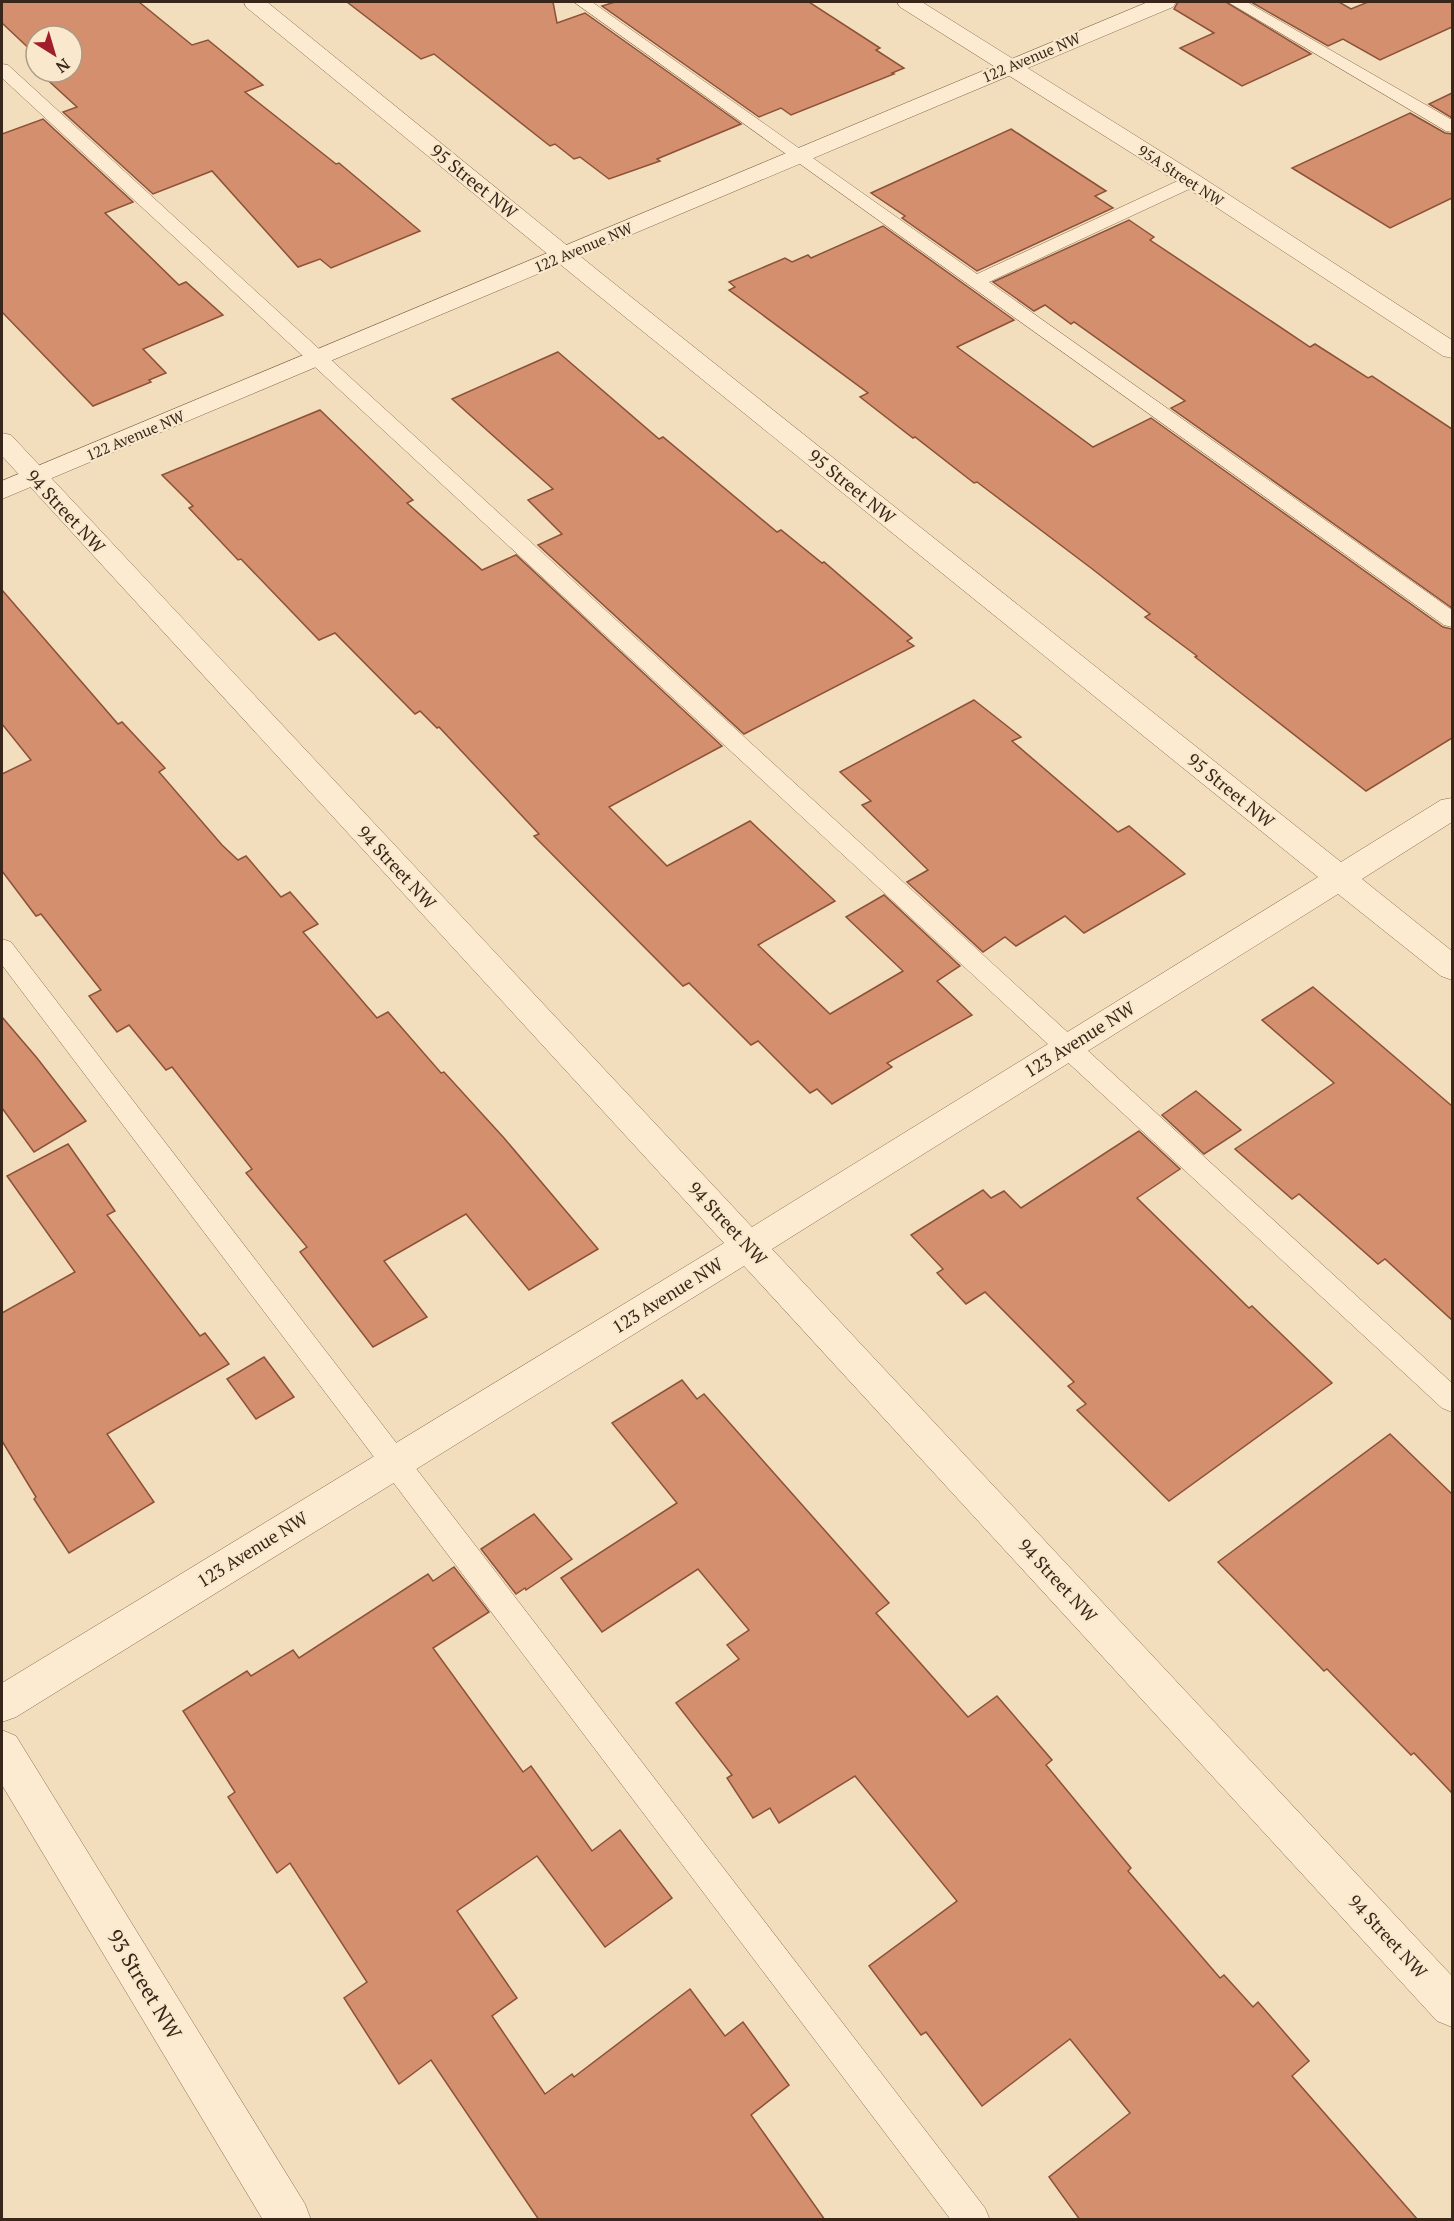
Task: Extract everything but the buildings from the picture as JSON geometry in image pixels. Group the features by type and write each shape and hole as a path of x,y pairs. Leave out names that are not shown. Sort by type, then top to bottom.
{"street":[{"name":"95 Street NW","path":"254,2 563,255 1452,968"},
{"name":"95A Street NW","path":"908,2 1192,181 1452,351"},
{"name":"122 Avenue NW","path":"2,491 1165,2"},
{"name":"94 Street NW","path":"2,441 1452,2006"},
{"name":"123 Avenue NW","path":"2,1704 1452,808"},
{"name":"93 Street NW","path":"2,1749 289,2220"}],"lane":[{"path":"582,2 1452,620"},
{"path":"1236,2 1452,127"},
{"path":"2,69 1452,1400"},
{"path":"976,281 1192,181"},
{"path":"2,948 973,2220"}]}
